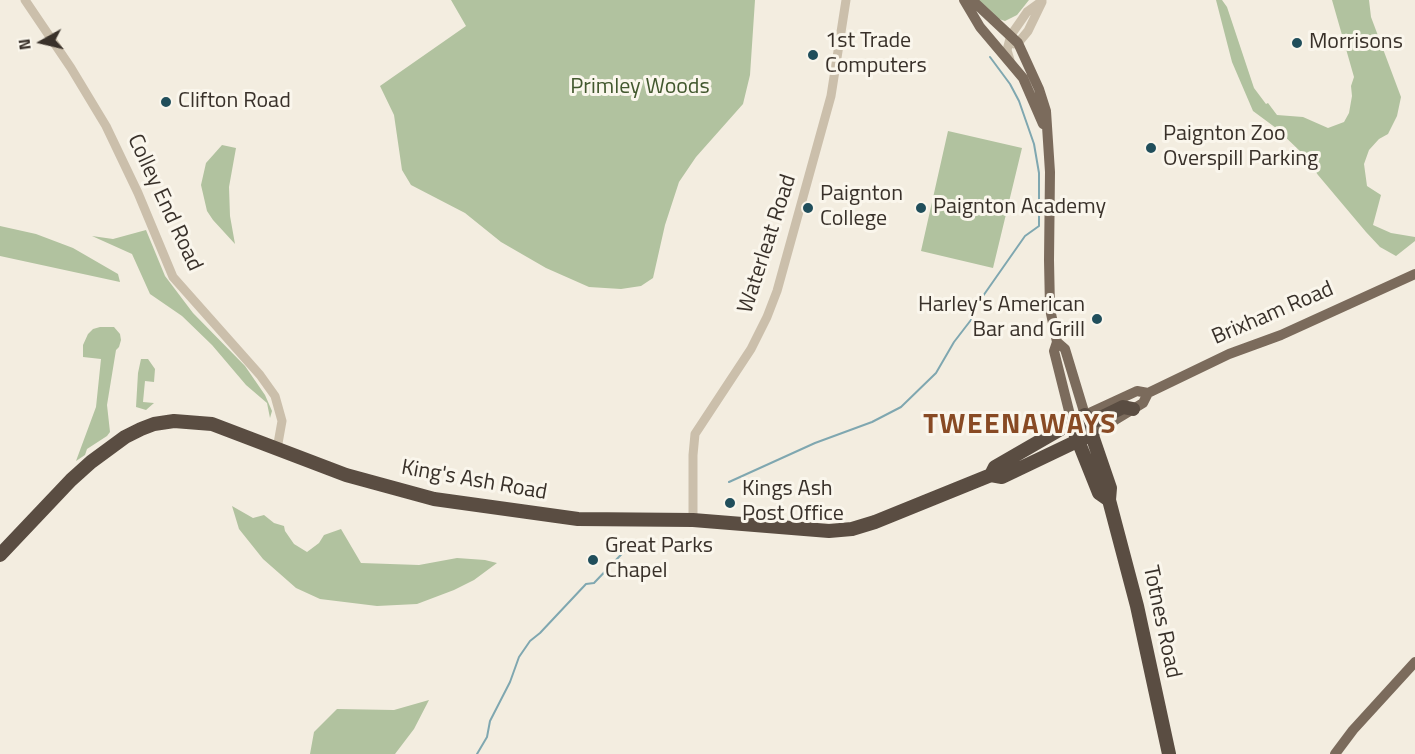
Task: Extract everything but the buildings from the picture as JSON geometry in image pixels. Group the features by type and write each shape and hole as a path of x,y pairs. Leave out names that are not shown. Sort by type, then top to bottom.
{"highway":[{"path":"1088,424 1124,407 1133,410"},
{"name":"King's Ash Road","path":"0,555 78,474 116,443 154,424 174,421 212,424 346,475 434,499 578,519 693,520 829,531 852,529 908,510 991,475 1002,477 1088,424"},
{"name":"King's Ash Road","path":"991,475 995,466 1088,424"},
{"name":"Totnes Road","path":"1088,424 1110,488 1109,500 1137,606 1168,754"},
{"name":"Totnes Road","path":"1075,431 1100,494 1109,500"}],"main road":[{"name":"Totnes Road","path":"963,0 968,10 1023,78 1046,133"},
{"name":"Totnes Road","path":"972,0 1012,41 1039,89 1046,111 1050,172 1050,309 1057,342 1054,351 1075,431"},
{"name":"Brixham Road","path":"1088,424 1137,391 1148,393 1229,354 1281,335 1415,274"},
{"name":"Totnes Road","path":"1057,342 1065,349 1088,424"},
{"name":"Brixham Road","path":"1133,410 1143,403 1148,393"},
{"path":"1335,754 1353,730 1415,662"}],"street":[{"name":"Colley End Road","path":"25,0 71,68 106,126 130,174 173,277 260,375 275,396 282,421 277,449"},
{"name":"Waterleat Road","path":"693,520 695,434 751,349 777,291 831,96 846,0"},
{"path":"1010,60 1012,41 1027,12 1042,1"},
{"path":"996,44 1012,41"}],"green space":[{"name":"Primley Woods","path":"451,0 755,0 750,75 743,104 696,157 679,182 665,225 653,278 641,286 621,289 589,287 546,268 501,242 465,213 411,185 402,170 394,115 380,86 466,26"},
{"path":"977,0 1029,0 1017,15 1005,21 993,17"},
{"path":"1216,0 1222,0 1227,7 1254,88 1266,104 1268,103 1277,115 1303,117 1328,128 1344,122 1349,113 1354,77 1332,0 1369,0 1371,17 1401,97 1397,116 1388,134 1379,139 1369,150 1364,164 1367,186 1381,195 1373,225 1391,233 1415,237 1415,241 1396,256 1380,247 1366,232 1303,154 1276,128 1253,111 1232,62"},
{"path":"948,131 1022,148 993,268 921,251"},
{"path":"222,145 236,148 229,187 230,216 235,244 207,211 201,185 206,163"},
{"path":"0,226 36,234 73,248 118,274 120,282 0,256"},
{"path":"146,230 165,276 193,313 245,366 265,395 272,411 270,418 267,403 246,385 212,345 182,316 150,294 132,254 92,236 113,239"},
{"path":"100,327 114,327 120,334 121,340 116,350 107,405 110,432 87,449 85,455 76,461 96,407 101,359 83,357 83,345 88,334"},
{"path":"141,359 148,359 155,369 154,382 145,381 143,402 154,403 146,410 136,407"},
{"path":"232,506 253,518 264,515 274,523 284,526 294,544 307,552 319,543 324,535 341,529 361,563 419,565 457,558 497,563 474,580 417,604 377,606 320,599 296,588 263,559 239,529"},
{"path":"429,700 414,729 395,754 310,754 314,732 337,709 394,710"}],"waterway":[{"path":"729,482 815,443 872,422 901,407 936,373 954,342 974,316 976,306 1025,236 1039,226 1039,173 1034,144 1019,101 1010,84 990,57"},
{"path":"477,754 487,737 490,721 510,682 519,657 530,641 586,584 594,583 635,540"}],"place":[{"name":"Morrisons","path":"1297,43"},
{"name":"1st Trade Computers","path":"813,55"},
{"name":"Clifton Road","path":"166,102"},
{"name":"Paignton Zoo Overspill Parking","path":"1151,148"},
{"name":"Paignton College","path":"808,208"},
{"name":"Paignton Academy","path":"921,208"},
{"name":"Harley's American Bar and Grill","path":"1097,319"},
{"name":"Kings Ash Post Office","path":"730,503"},
{"name":"Great Parks Chapel","path":"593,560"}],"district":[{"name":"TWEENAWAYS","path":"1020,426"}]}
